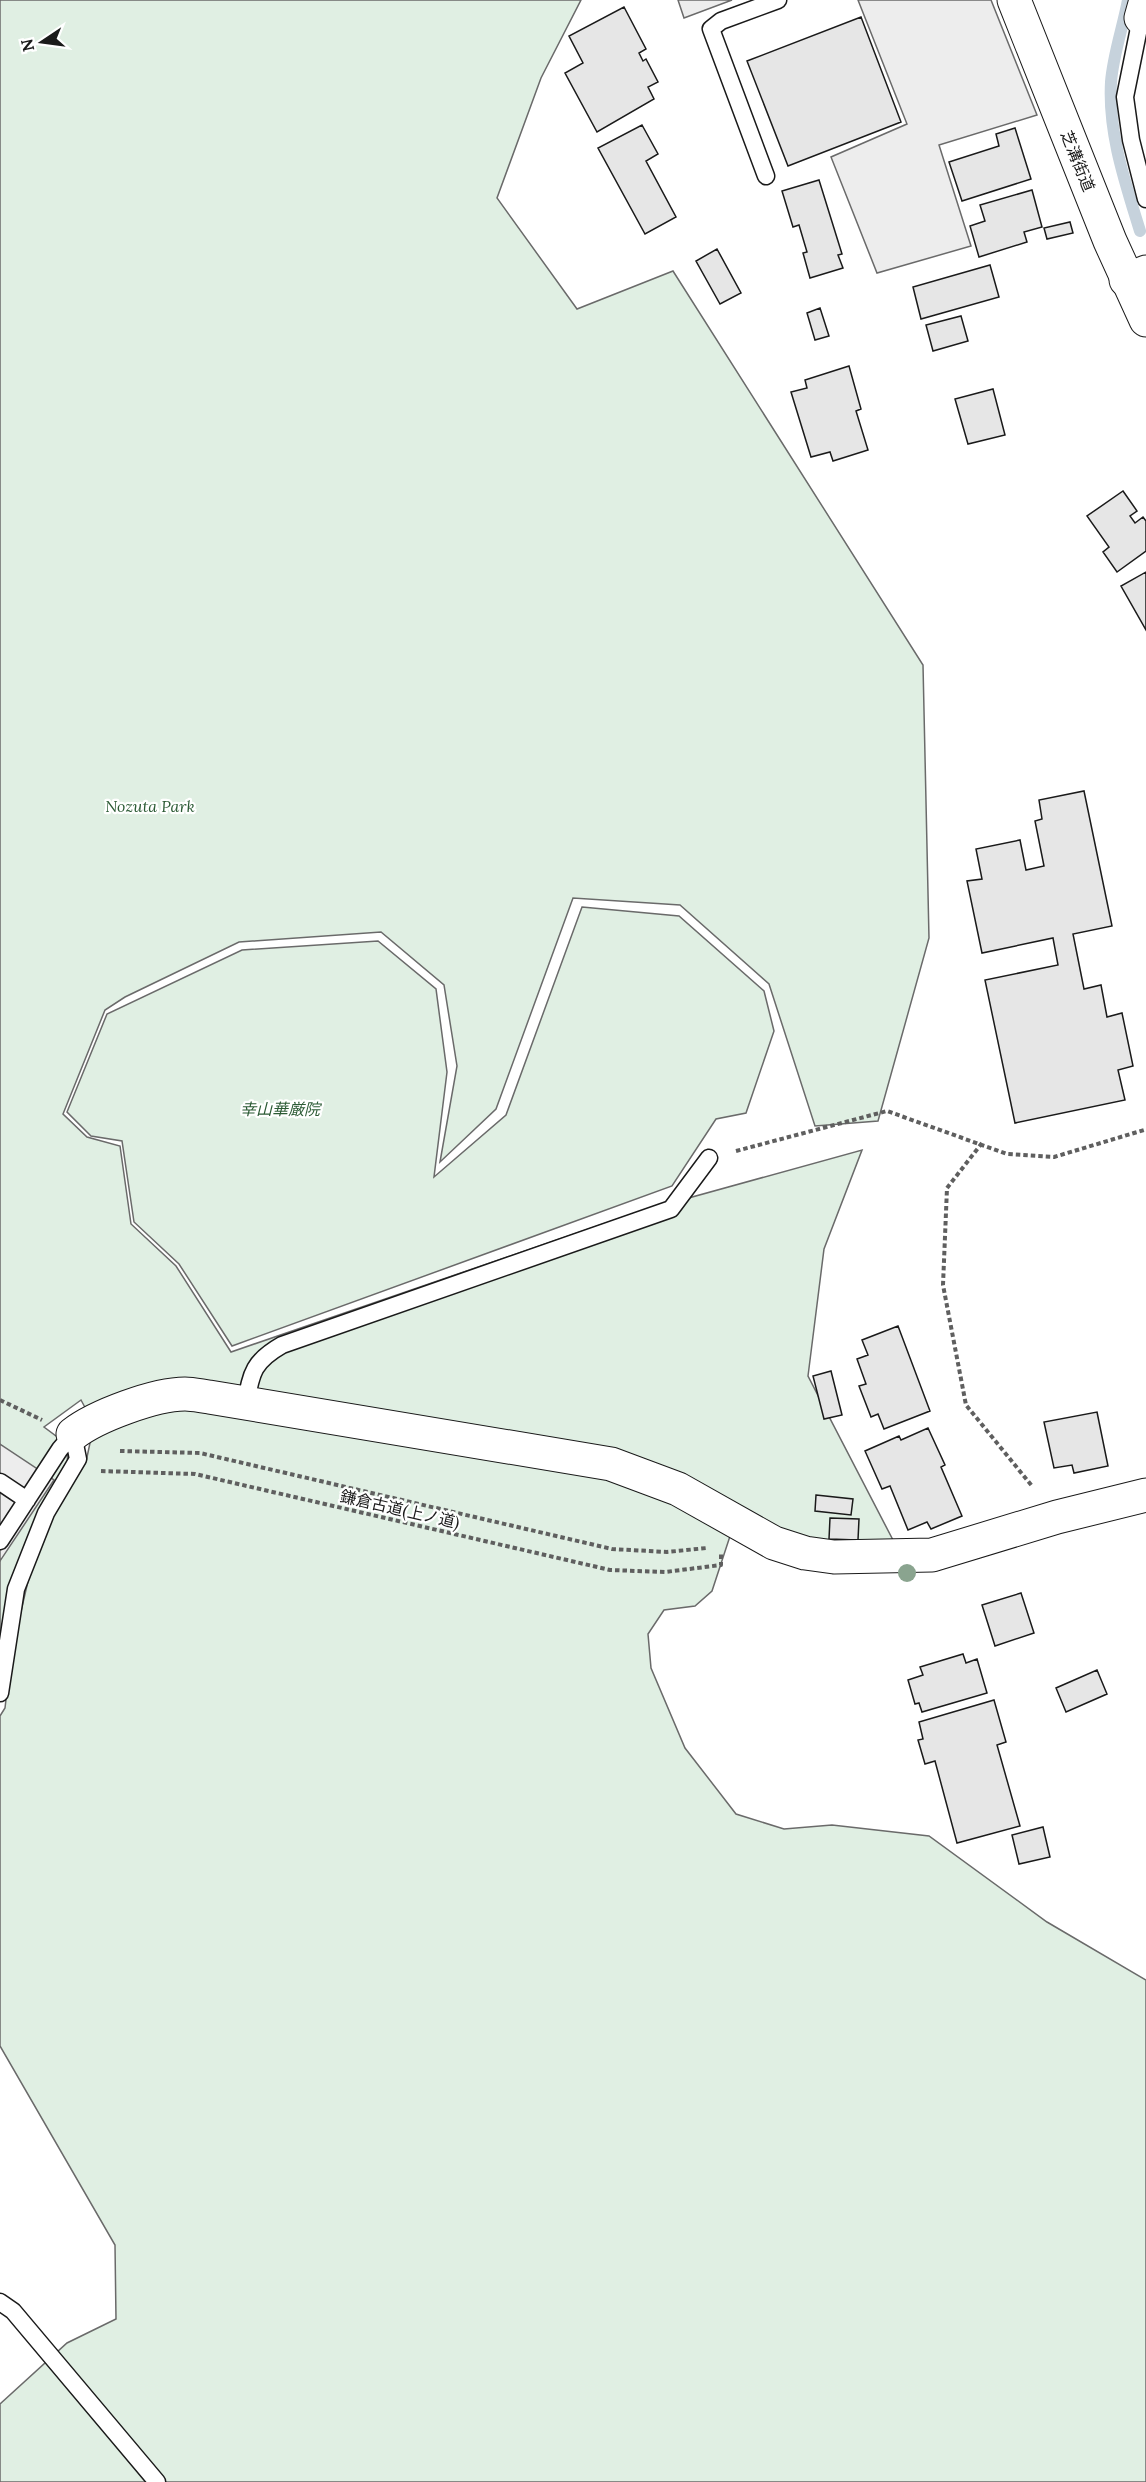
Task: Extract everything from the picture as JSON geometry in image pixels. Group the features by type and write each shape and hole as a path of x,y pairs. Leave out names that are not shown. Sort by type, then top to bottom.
{"street":[{"name":"芝溝街道","path":"1014,0 1136,276 1146,320"},
{"path":"75,1443 90,1423 162,1397 185,1394 246,1403 611,1464 678,1489 774,1543 804,1553 834,1557 932,1555 1057,1517 1146,1495"}],"lane":[{"path":"766,176 711,29 721,21 778,0"},
{"path":"1143,9 1125,97 1131,140 1146,199"},
{"path":"246,1403 250,1377 262,1357 282,1345 671,1209 709,1158"},
{"path":"0,1541 60,1449 75,1443 72,1470 46,1514 16,1589 0,1693"},
{"path":"0,1482 27,1500"},
{"path":"0,2302 13,2312 157,2482"}],"path":[{"path":"709,1158 886,1111 982,1143 1007,1154 1054,1157 1144,1130"},
{"path":"982,1143 947,1188 943,1285 966,1405 1057,1517"},
{"path":"0,1400 75,1443 200,1453 612,1549 667,1552 720,1546 744,1526"},
{"name":"鎌倉古道(上ノ道)","path":"72,1470 195,1474 610,1570 665,1572 721,1565"}],"green space":[{"name":"Nozuta Park","path":"0,0 581,0 541,78 497,198 577,309 673,271 923,665 929,938 878,1121 815,1126 769,984 680,905 573,898 496,1109 440,1162 457,1066 444,985 381,932 239,942 125,997 105,1010 63,1114 87,1137 120,1146 131,1224 176,1266 231,1352 638,1212 862,1150 824,1249 808,1376 894,1542 834,1543 804,1540 776,1530 733,1527 712,1591 695,1606 664,1610 648,1634 651,1668 685,1748 736,1814 784,1829 832,1825 929,1836 1047,1922 1146,1980 1146,2482 0,2482 0,2404 67,2343 116,2319 115,2245 0,2046 0,1716 5,1708 12,1650 38,1538 86,1462 94,1424 81,1400 44,1427 60,1439 67,1451 68,1469 41,1510 10,1586 0,1651"},
{"name":"幸山華厳院","path":"582,907 679,916 764,991 774,1031 746,1113 716,1119 672,1186 232,1346 179,1264 134,1222 122,1141 91,1136 67,1112 107,1014 242,950 378,941 436,989 447,1072 434,1177 506,1115"}],"shaded area":[{"path":"678,0 732,0 684,18"},
{"path":"858,0 991,0 1037,115 939,145 971,246 877,273 831,157 907,124"},
{"path":"0,1444 54,1480 0,1561"}],"building":[{"path":"624,7 646,49 639,53 643,61 646,59 658,82 648,87 654,99 597,132 565,73 583,63 569,36"},
{"path":"861,17 901,122 788,166 747,61"},
{"path":"642,125 658,154 646,161 676,217 645,234 598,148"},
{"path":"1015,128 1031,179 962,201 949,162 999,146 996,134"},
{"path":"819,180 842,254 838,255 843,268 810,278 803,253 807,252 799,225 793,227 782,191"},
{"path":"1032,190 1042,227 1024,232 1027,242 979,257 970,226 985,221 980,205"},
{"path":"1070,222 1073,233 1047,239 1044,228"},
{"path":"717,249 741,293 720,304 696,261"},
{"path":"990,265 999,297 921,319 913,287"},
{"path":"820,308 829,336 815,340 807,313"},
{"path":"961,316 968,341 933,351 926,325"},
{"path":"849,366 861,409 856,411 868,450 833,461 830,452 811,457 791,392 807,388 805,380"},
{"path":"993,389 1005,435 968,444 955,399"},
{"path":"1123,491 1137,511 1130,516 1135,523 1143,517 1146,521 1146,551 1117,572 1103,552 1109,547 1087,516"},
{"path":"1146,572 1146,630 1121,586"},
{"path":"1084,791 1112,926 1073,934 1084,989 1101,985 1107,1017 1122,1013 1133,1066 1118,1070 1125,1100 1015,1123 985,980 1058,965 1053,938 982,953 967,881 982,879 976,849 1020,840 1026,870 1044,866 1035,821 1042,819 1039,800"},
{"path":"898,1326 930,1411 884,1429 878,1414 871,1417 859,1386 866,1384 857,1359 868,1355 862,1340"},
{"path":"831,1371 842,1415 824,1419 813,1376"},
{"path":"1097,1412 1108,1466 1074,1473 1072,1465 1054,1468 1044,1422"},
{"path":"928,1428 945,1465 941,1467 962,1516 931,1529 927,1522 908,1530 890,1486 882,1489 865,1451 899,1436 901,1440"},
{"path":"816,1495 853,1499 851,1515 815,1511"},
{"path":"830,1518 859,1519 858,1540 829,1539"},
{"path":"1021,1593 1034,1633 995,1646 982,1605"},
{"path":"963,1654 966,1663 977,1659 987,1693 922,1712 919,1703 915,1704 908,1680 923,1675 920,1667"},
{"path":"1097,1670 1107,1694 1066,1712 1056,1688"},
{"path":"994,1700 1006,1742 997,1745 1020,1826 957,1843 935,1761 925,1764 918,1740 923,1739 919,1722"},
{"path":"1043,1827 1050,1857 1019,1864 1012,1835"}],"waterway":[{"path":"1128,0 1114,62 1111,101 1119,157 1140,231"}]}
